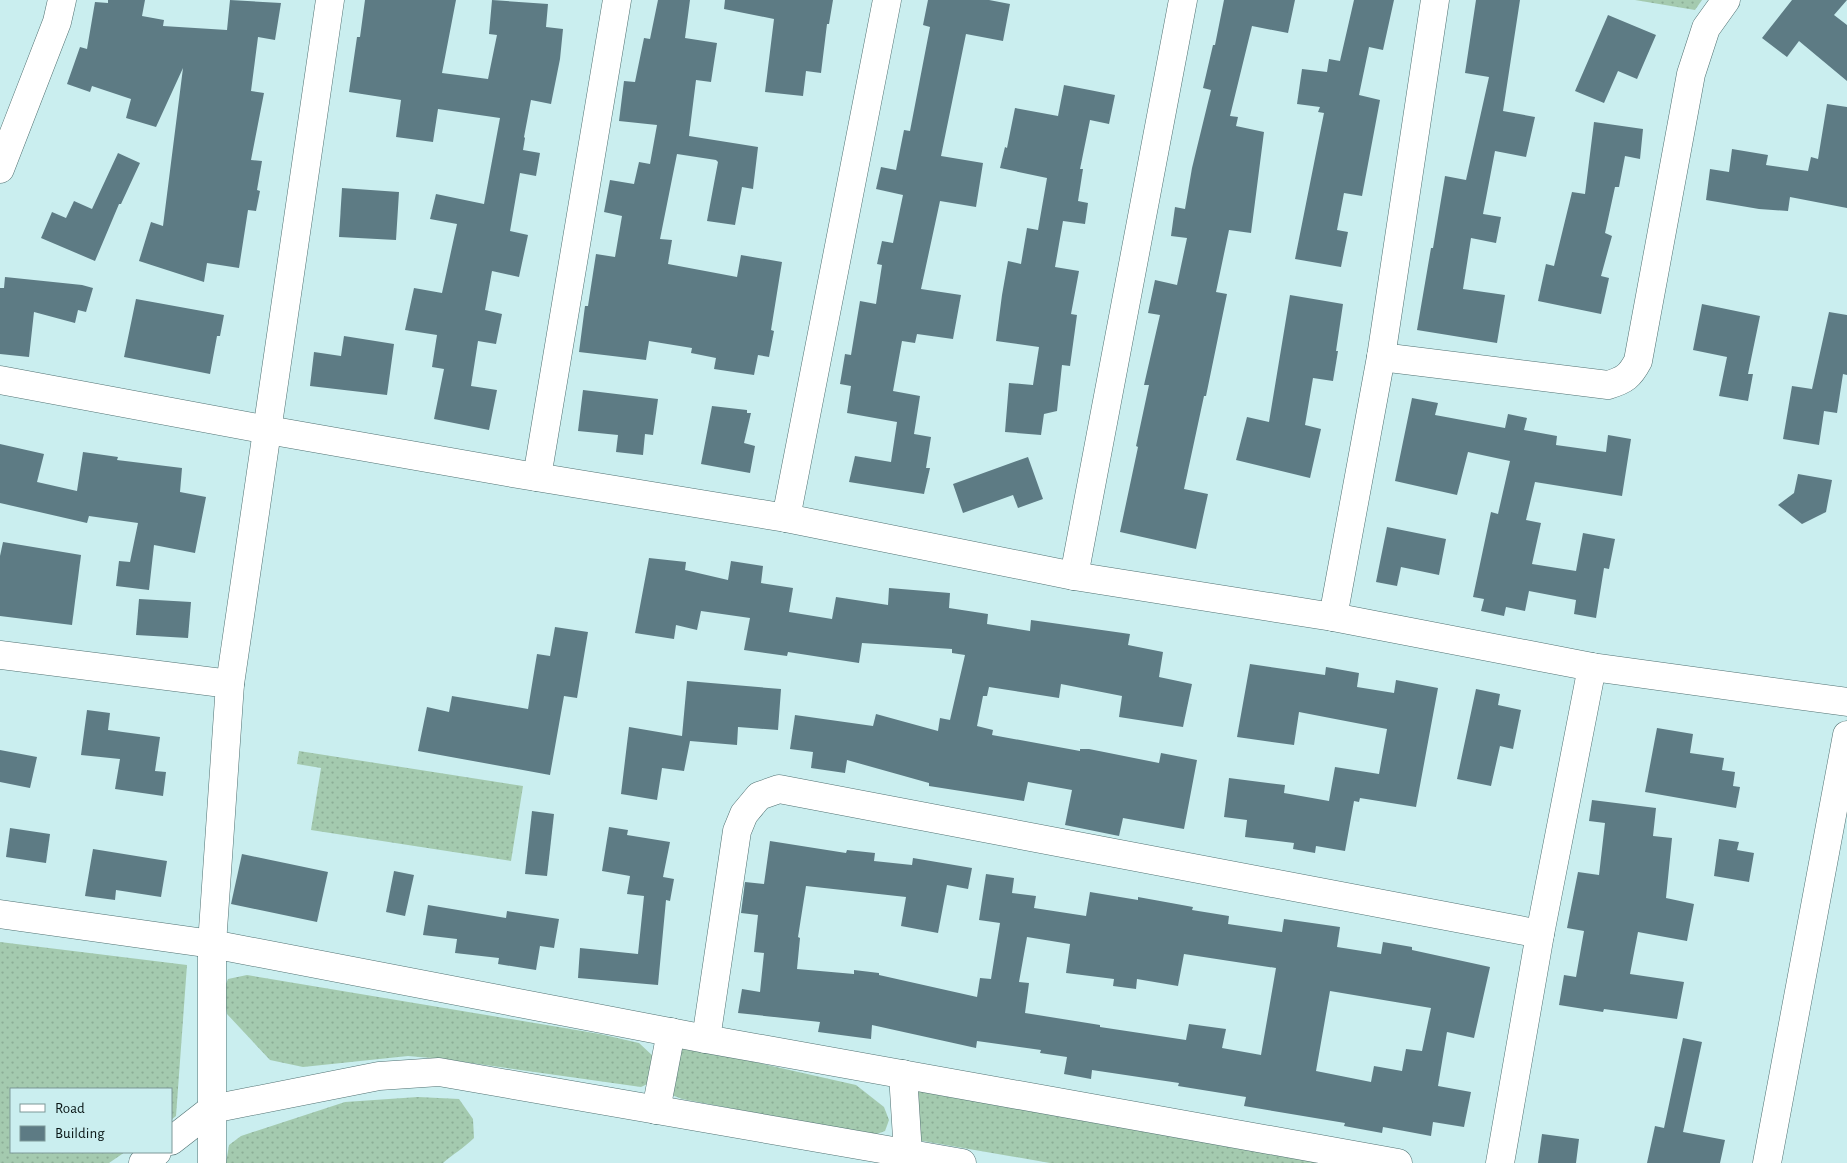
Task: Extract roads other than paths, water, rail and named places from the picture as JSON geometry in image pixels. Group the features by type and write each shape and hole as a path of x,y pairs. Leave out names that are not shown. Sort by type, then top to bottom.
{"street":[{"path":"0,169 57,22 62,0"},
{"path":"212,1163 212,944 230,684 330,0"},
{"path":"537,477 617,0"},
{"path":"786,518 886,0"},
{"path":"1074,576 1182,0"},
{"path":"1332,617 1381,357 1435,0"},
{"path":"1381,357 1608,385 1619,382 1631,374 1638,361 1691,74 1706,28 1726,0"},
{"path":"0,380 268,430 786,518 1074,576 1332,617 1592,667 1847,702"},
{"path":"0,655 230,684"},
{"path":"1500,1163 1540,934 1592,667"},
{"path":"1767,1163 1847,735"},
{"path":"706,1039 737,831 744,814 759,796 779,789 1540,934"},
{"path":"0,914 212,944 706,1039 1398,1163"},
{"path":"656,1110 671,1032"},
{"path":"172,1140 212,1109 379,1076 439,1072 962,1163"},
{"path":"902,1074 908,1154"},
{"path":"143,1163 156,1153"}]}
